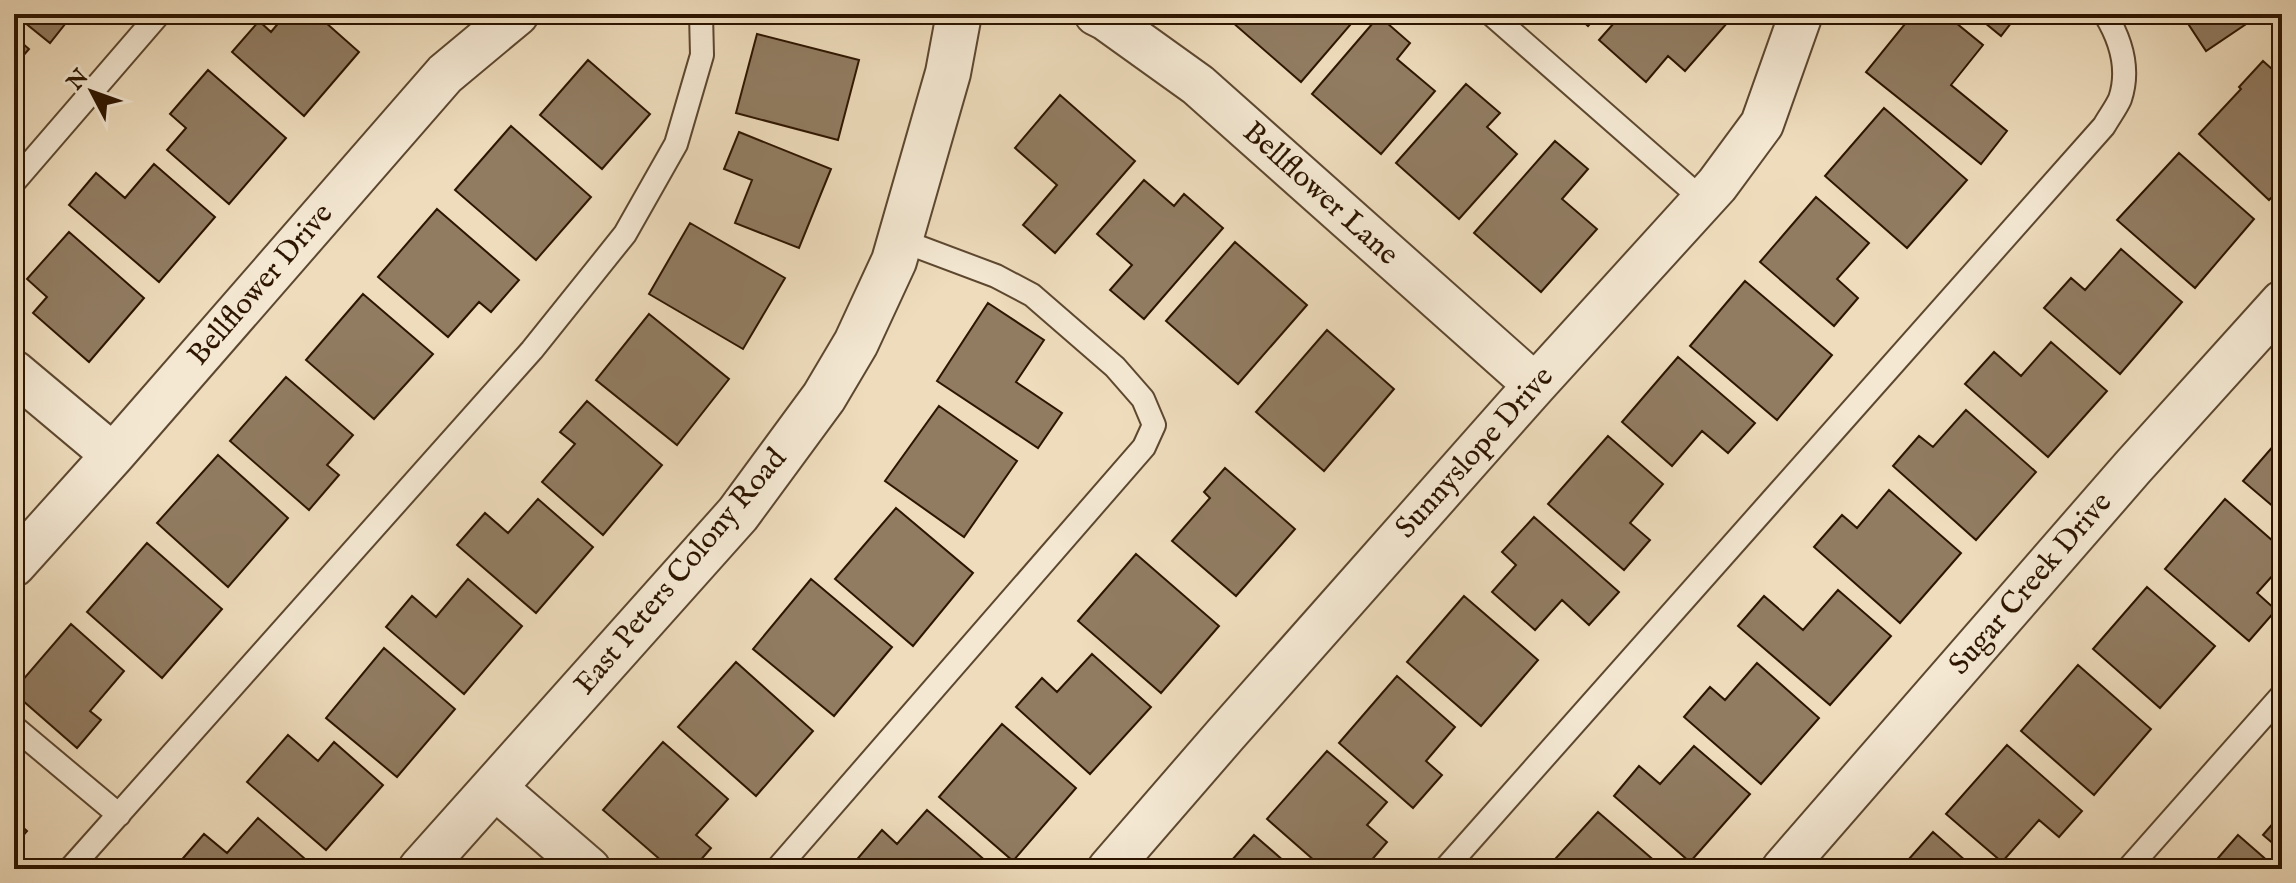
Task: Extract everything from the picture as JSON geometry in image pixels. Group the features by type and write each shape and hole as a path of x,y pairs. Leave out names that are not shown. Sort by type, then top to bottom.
{"street":[{"name":"Bellflower Drive","path":"14,565 445,74 517,14"},
{"name":"East Peters Colony Road","path":"421,869 738,514 824,397 856,343 894,261 948,73 959,14"},
{"name":"Bellflower Lane","path":"1096,14 1198,85 1535,385"},
{"name":"Sunnyslope Drive","path":"1109,869 1535,385 1717,185 1762,124 1801,14"},
{"name":"Sugar Creek Drive","path":"1783,869 2133,467 2282,302"},
{"path":"14,372 113,455"},
{"path":"494,787 589,869"}],"lane":[{"path":"14,182 159,14"},
{"path":"70,869 532,350 625,234 676,144 702,55 701,14"},
{"path":"1491,14 1703,200"},
{"path":"1445,869 2104,126 2119,101 2124,79 2123,49 2105,14"},
{"path":"777,869 1144,447 1154,425 1143,399 1115,367 1032,295 996,276 900,240"},
{"path":"2128,869 2282,695"},
{"path":"14,727 119,815"}],"building":[{"path":"14,14 73,14 50,43"},
{"path":"286,14 316,14 359,52 304,116 232,52 259,21 271,32"},
{"path":"1239,14 1353,14 1357,17 1301,82 1232,22"},
{"path":"1575,14 1599,14 1588,26"},
{"path":"1622,14 1735,14 1685,71 1668,56 1646,82 1599,40"},
{"path":"1913,14 1945,14 1983,45 1951,85 2007,131 1981,164 1866,72"},
{"path":"1974,14 2018,14 2001,36"},
{"path":"2261,14 2206,51 2183,16"},
{"path":"1379,16 1410,43 1397,59 1435,91 1381,154 1312,94"},
{"path":"757,34 859,60 838,140 736,113"},
{"path":"14,36 29,49 14,66"},
{"path":"588,60 650,114 602,169 540,115"},
{"path":"2263,61 2282,78 2282,187 2269,200 2199,134"},
{"path":"208,70 286,138 229,204 167,150 186,128 170,114"},
{"path":"1466,84 1500,113 1487,127 1517,154 1459,219 1396,163"},
{"path":"1060,95 1135,161 1055,253 1023,225 1057,185 1015,148"},
{"path":"1884,108 1967,180 1907,248 1825,176"},
{"path":"511,126 591,197 536,260 455,190"},
{"path":"739,132 831,169 799,248 735,223 752,180 724,169"},
{"path":"1555,141 1588,169 1562,199 1597,229 1541,292 1474,233"},
{"path":"2179,153 2254,219 2195,288 2117,220"},
{"path":"154,164 215,217 159,282 69,205 96,173 125,198"},
{"path":"1144,180 1174,206 1184,194 1223,228 1144,319 1110,290 1132,265 1097,234"},
{"path":"1816,197 1869,243 1837,279 1858,298 1834,326 1760,262"},
{"path":"437,209 519,280 491,312 479,302 448,337 378,277"},
{"path":"690,223 785,278 743,349 649,294"},
{"path":"69,232 144,298 89,362 33,313 47,297 27,279"},
{"path":"1235,242 1307,305 1238,384 1166,321"},
{"path":"2121,249 2182,302 2120,374 2044,308 2071,278 2085,290"},
{"path":"1745,281 1832,355 1777,420 1690,346"},
{"path":"363,294 433,354 374,419 306,360"},
{"path":"988,303 1044,340 1016,382 1062,413 1038,448 937,381"},
{"path":"649,314 729,379 677,445 596,380"},
{"path":"1327,330 1394,389 1324,471 1256,412"},
{"path":"2051,342 2107,391 2048,457 1965,384 1994,352 2021,376"},
{"path":"1678,357 1755,423 1728,453 1702,431 1672,466 1622,422"},
{"path":"286,377 353,435 327,465 339,475 309,510 230,441"},
{"path":"587,401 662,465 603,535 542,482 575,444 560,432"},
{"path":"939,406 1017,461 964,537 885,481"},
{"path":"1966,410 2036,472 1976,540 1893,466 1919,436 1933,447"},
{"path":"1608,436 1663,484 1630,523 1650,540 1624,570 1548,504"},
{"path":"2282,436 2282,514 2243,481"},
{"path":"218,455 288,518 228,587 157,523"},
{"path":"1225,468 1295,529 1236,596 1172,541 1210,498 1204,492"},
{"path":"1889,490 1961,553 1900,623 1814,547 1842,515 1857,528"},
{"path":"538,499 593,547 536,613 457,545 485,513 508,533"},
{"path":"2225,499 2282,549 2282,565 2257,593 2276,610 2249,641 2165,569"},
{"path":"896,508 973,573 913,646 835,579"},
{"path":"1534,517 1619,592 1589,625 1562,600 1535,630 1492,592 1516,565 1502,552"},
{"path":"147,543 222,609 162,678 87,612"},
{"path":"1136,554 1219,626 1161,693 1078,621"},
{"path":"468,579 522,626 464,694 386,627 412,596 436,617"},
{"path":"811,579 892,647 834,716 753,649"},
{"path":"2147,587 2215,646 2160,708 2093,649"},
{"path":"1838,590 1891,636 1830,705 1738,626 1764,596 1803,630"},
{"path":"1464,596 1538,660 1481,726 1407,662"},
{"path":"71,624 124,671 90,711 101,720 77,748 14,693"},
{"path":"384,648 455,709 397,777 326,718"},
{"path":"1092,654 1151,707 1090,774 1016,707 1042,678 1057,692"},
{"path":"736,662 813,731 756,796 678,727"},
{"path":"1757,663 1819,718 1761,784 1684,717 1710,687 1725,700"},
{"path":"2078,665 2151,729 2094,795 2021,731"},
{"path":"1397,676 1455,727 1426,761 1442,775 1413,808 1339,743"},
{"path":"1002,724 1076,788 1013,861 939,797"},
{"path":"288,735 318,761 334,742 383,785 326,850 247,782"},
{"path":"663,742 728,799 696,835 711,848 693,869 671,869 603,810"},
{"path":"2007,745 2082,811 2059,837 2039,820 2002,862 1946,814"},
{"path":"1694,746 1750,794 1690,862 1614,796 1639,766 1660,784"},
{"path":"1327,751 1387,802 1367,825 1387,842 1364,869 1324,869 1267,819"},
{"path":"927,810 995,869 860,869 853,864 882,830 897,844"},
{"path":"1598,812 1664,869 1546,869"},
{"path":"2282,813 2282,851 2263,835"},
{"path":"258,818 304,858 294,869 183,869 178,864 204,834 227,853"},
{"path":"14,819 27,831 14,846"},
{"path":"1933,832 1975,869 1900,869"},
{"path":"1254,835 1293,869 1224,869"},
{"path":"2238,835 2277,869 2216,869 2212,865"}]}
